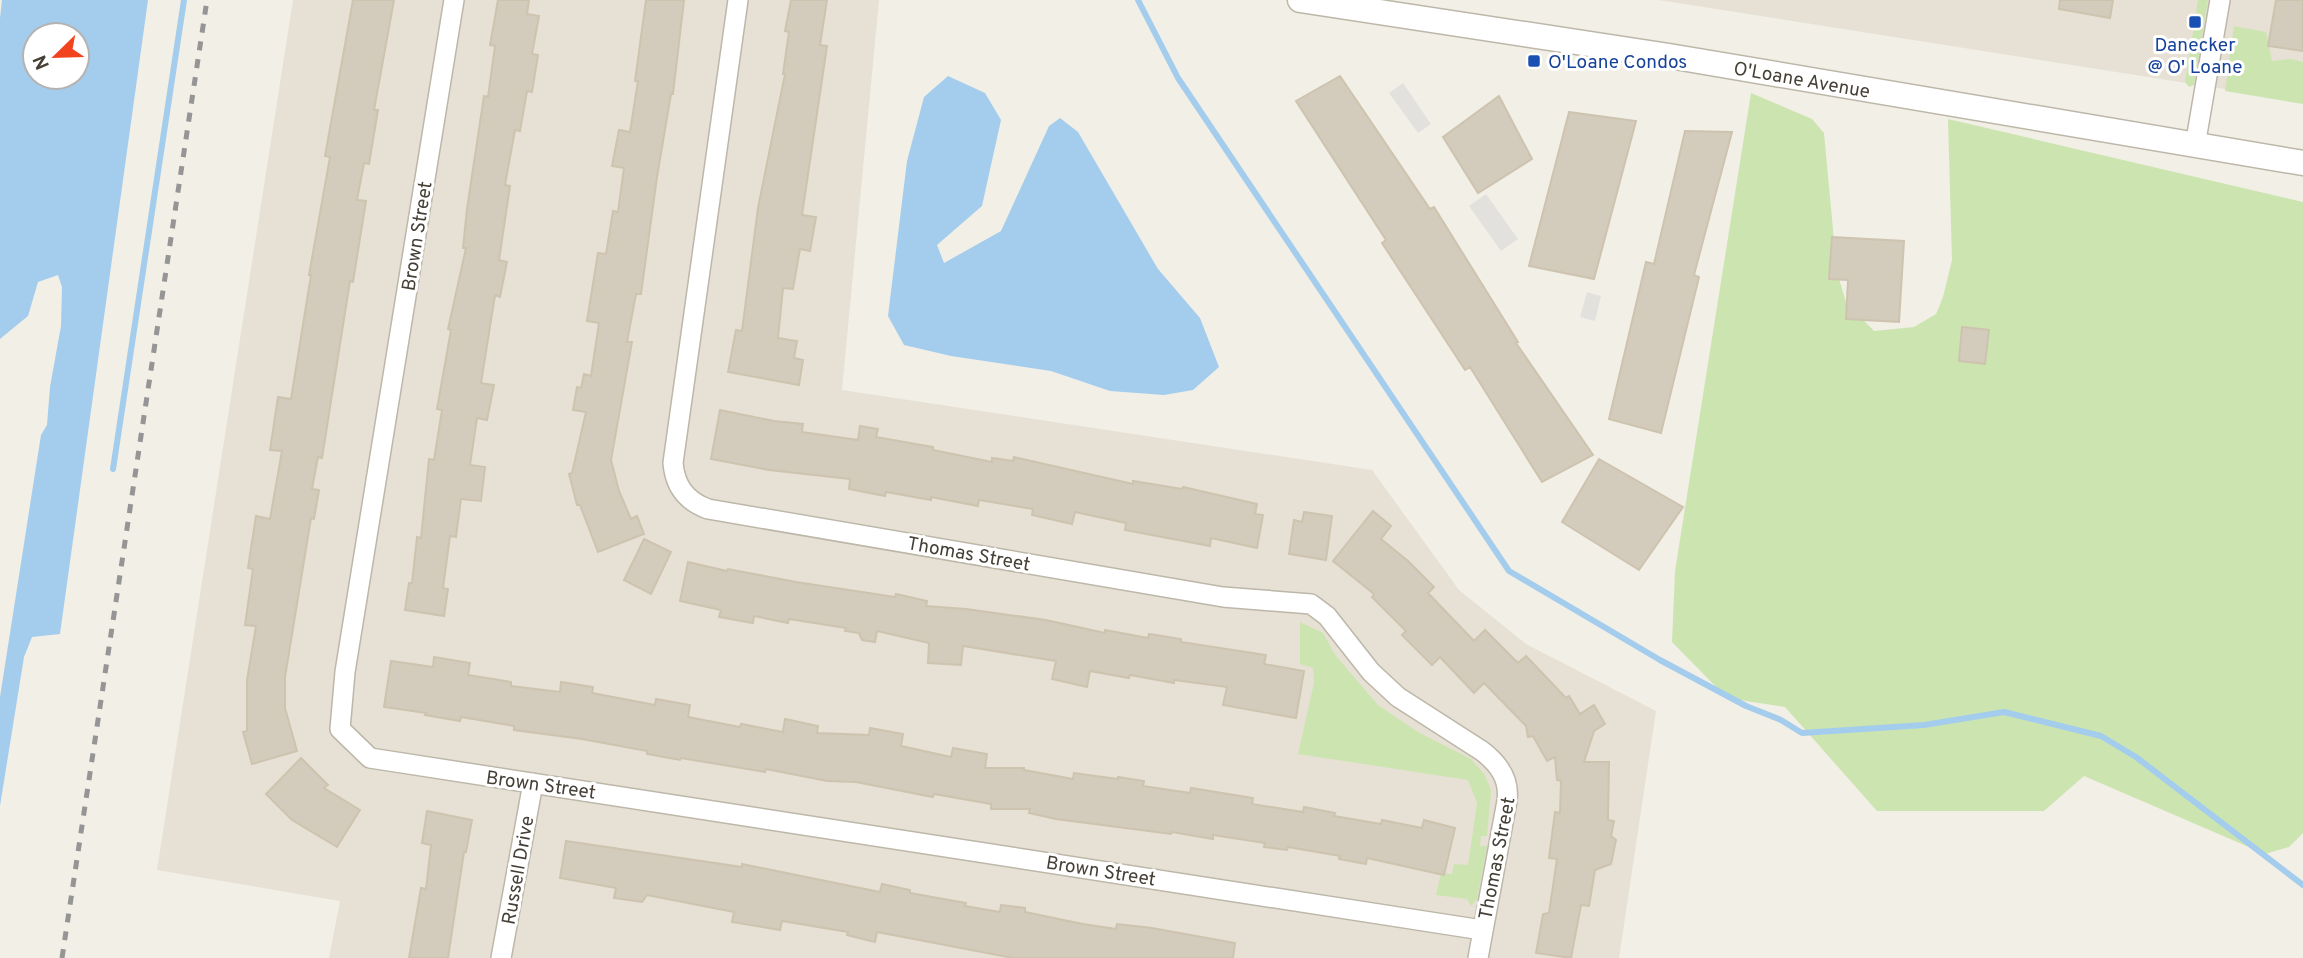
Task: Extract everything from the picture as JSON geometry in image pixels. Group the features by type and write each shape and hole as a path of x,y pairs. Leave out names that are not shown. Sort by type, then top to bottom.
{"street":[{"name":"Brown Street","path":"454,0 349,649 340,729 370,758 1482,930"},
{"name":"Thomas Street","path":"738,0 673,463 682,492 689,500 708,509 1223,597 1311,604 1327,616 1371,672 1398,697 1482,751 1494,760 1502,772 1509,787 1478,958"},
{"name":"O'Loane Avenue","path":"1300,0 1669,56 2303,163"},
{"path":"2194,146 2220,0"},
{"name":"Russell Drive","path":"501,958 533,783"}],"shaded area":[{"path":"293,0 879,0 842,390 1372,470 1459,590 1526,644 1656,711 1619,958 329,958 340,901 157,870"},
{"path":"1659,0 2303,0 2303,102 2269,96"},
{"path":"1403,83 1431,124 1418,133 1389,93"},
{"path":"1486,194 1518,239 1501,251 1469,206"},
{"path":"1587,292 1601,296 1595,321 1580,317"}],"green space":[{"path":"2198,0 2208,0 2194,85 2189,87 2185,82"},
{"path":"2234,26 2266,32 2272,61 2291,59 2303,62 2303,104 2225,91"},
{"path":"1751,93 1812,119 1824,133 1837,272 1846,302 1874,331 1914,327 1936,314 1943,297 1952,260 1948,119 2303,202 2303,833 2289,847 2265,854 2084,776 2044,811 1877,811 1785,707 1727,698 1672,642 1675,571"},
{"path":"1300,622 1323,633 1336,656 1378,705 1418,732 1471,759 1485,775 1491,791 1487,836 1481,836 1480,846 1487,846 1477,899 1471,906 1467,899 1436,895 1441,873 1452,874 1454,864 1468,865 1477,803 1468,780 1298,754 1314,683 1313,668 1300,664"}],"water":[{"path":"2,0 148,0 60,634 32,637 24,657 0,806 0,697 41,435 47,425 50,387 61,326 62,287 58,275 38,282 28,316 0,339"},
{"path":"948,76 985,93 1001,120 982,206 937,245 944,263 1001,231 1049,126 1060,118 1078,132 1158,269 1200,318 1219,367 1193,390 1164,395 1110,391 1051,371 951,356 904,345 888,316 907,161 924,97"}],"building":[{"path":"353,0 394,0 374,110 378,110 369,164 364,163 357,200 366,201 353,282 350,281 322,458 318,457 312,489 319,490 314,519 311,518 285,677 285,708 297,751 252,764 243,732 247,731 247,680 256,626 245,625 253,569 248,568 256,516 270,519 282,451 270,450 278,397 291,399 330,157 325,156"},
{"path":"498,0 529,0 527,14 539,16 532,54 538,55 532,92 527,91 520,131 515,130 505,185 510,186 499,260 507,262 500,297 495,295 481,383 494,385 487,420 477,418 470,465 485,467 481,501 461,499 456,537 450,536 443,588 448,589 444,616 405,610 409,583 412,583 417,537 421,538 429,459 434,460 442,410 437,409 451,330 448,329 466,248 463,248 467,209 484,96 488,97 495,46 490,45"},
{"path":"646,0 684,0 673,94 657,177 641,294 636,294 627,342 632,342 611,460 619,491 631,519 637,516 644,534 598,552 580,505 577,505 569,474 572,473 586,412 573,410 577,387 581,388 584,374 591,376 599,323 587,321 598,253 606,254 613,211 618,212 624,168 612,166 619,130 630,132"},
{"path":"791,0 827,0 820,45 827,46 802,215 816,217 810,251 800,249 793,289 783,288 778,338 797,341 794,358 803,360 799,385 728,372 736,330 742,331 758,208 785,74 789,32 785,31"},
{"path":"2060,0 2113,0 2110,18 2059,9"},
{"path":"2276,0 2303,0 2303,51 2268,46"},
{"path":"1340,76 1430,209 1434,207 1518,342 1516,343 1593,455 1542,482 1470,367 1465,370 1382,243 1386,240 1296,101"},
{"path":"1499,96 1532,159 1478,193 1443,137"},
{"path":"1569,112 1636,121 1594,279 1529,266"},
{"path":"1685,131 1732,132 1694,275 1699,277 1661,433 1609,419 1646,262 1654,264"},
{"path":"1832,237 1904,241 1899,322 1846,319 1848,280 1829,279"},
{"path":"1962,327 1989,330 1985,364 1959,361"},
{"path":"720,410 803,424 802,432 858,440 860,426 878,429 876,437 933,447 933,450 992,462 992,458 1013,461 1014,457 1133,484 1133,481 1182,489 1183,487 1257,504 1255,514 1263,515 1257,548 1211,538 1210,546 1125,530 1126,523 1075,512 1072,524 1032,515 1033,509 979,500 978,506 886,492 885,496 849,489 850,479 769,470 711,459"},
{"path":"1599,459 1683,507 1639,570 1562,522"},
{"path":"1373,511 1391,526 1381,539 1434,587 1428,593 1474,641 1485,630 1518,663 1526,656 1566,698 1569,696 1580,714 1594,705 1605,724 1594,731 1584,762 1609,762 1608,820 1614,821 1611,836 1616,840 1611,864 1595,870 1589,906 1581,905 1571,958 1536,953 1543,914 1549,913 1557,859 1549,858 1555,812 1560,813 1561,781 1557,780 1555,757 1547,761 1533,736 1528,737 1526,726 1484,683 1474,693 1440,657 1432,665 1402,635 1406,631 1372,597 1374,594 1333,561"},
{"path":"1304,512 1332,516 1326,560 1289,554 1294,520 1302,522"},
{"path":"644,539 671,552 651,594 624,580"},
{"path":"688,562 796,582 895,597 896,594 927,601 926,606 1046,620 1105,633 1105,630 1148,638 1149,634 1181,639 1181,642 1266,655 1264,664 1304,671 1296,718 1223,705 1227,687 1174,680 1174,683 1130,675 1129,678 1090,671 1087,687 1052,679 1056,661 963,646 961,665 928,663 929,643 877,631 875,642 862,640 859,633 845,631 846,628 789,619 788,623 754,616 753,623 719,617 721,610 680,601"},
{"path":"434,657 470,663 468,675 511,682 511,686 560,692 561,682 593,687 592,693 655,705 656,699 690,705 688,717 740,727 741,724 783,732 785,719 818,726 817,733 869,735 870,728 903,734 901,746 951,757 953,748 987,754 985,768 1024,768 1073,779 1074,773 1118,777 1144,781 1143,786 1190,793 1191,788 1253,798 1252,804 1303,812 1304,807 1335,813 1334,816 1381,824 1382,820 1422,828 1424,820 1455,828 1444,875 1367,858 1366,864 1339,859 1340,856 1288,847 1287,850 1264,847 1265,843 1213,835 1213,839 1056,819 1029,813 1030,809 991,809 991,804 934,794 933,797 856,782 827,781 766,769 765,772 681,758 680,760 582,739 514,730 514,726 461,717 460,721 384,707 391,661 433,667"},
{"path":"301,758 328,785 324,788 360,810 337,847 292,820 266,794"},
{"path":"427,811 472,820 464,852 448,958 409,958 421,888 426,889 431,845 422,843"},
{"path":"566,841 742,867 742,864 880,892 882,884 910,890 910,893 1000,912 1001,905 1025,908 1025,912 1083,924 1116,929 1117,924 1152,928 1235,943 1233,958 1013,958 877,932 875,942 847,935 848,932 782,921 780,930 732,922 734,912 647,895 642,902 614,898 616,888 560,878"}],"waterway":[{"path":"113,469 184,0"},
{"path":"1138,0 1178,78 1509,571 1660,660 1802,733 1924,725 2004,712 2101,736 2136,757 2303,885"}],"railway":[{"path":"62,958 207,0"}],"place":[{"name":"Danecker @ O' Loane","path":"2195,22"},
{"name":"O'Loane Condos","path":"1534,61"}]}
